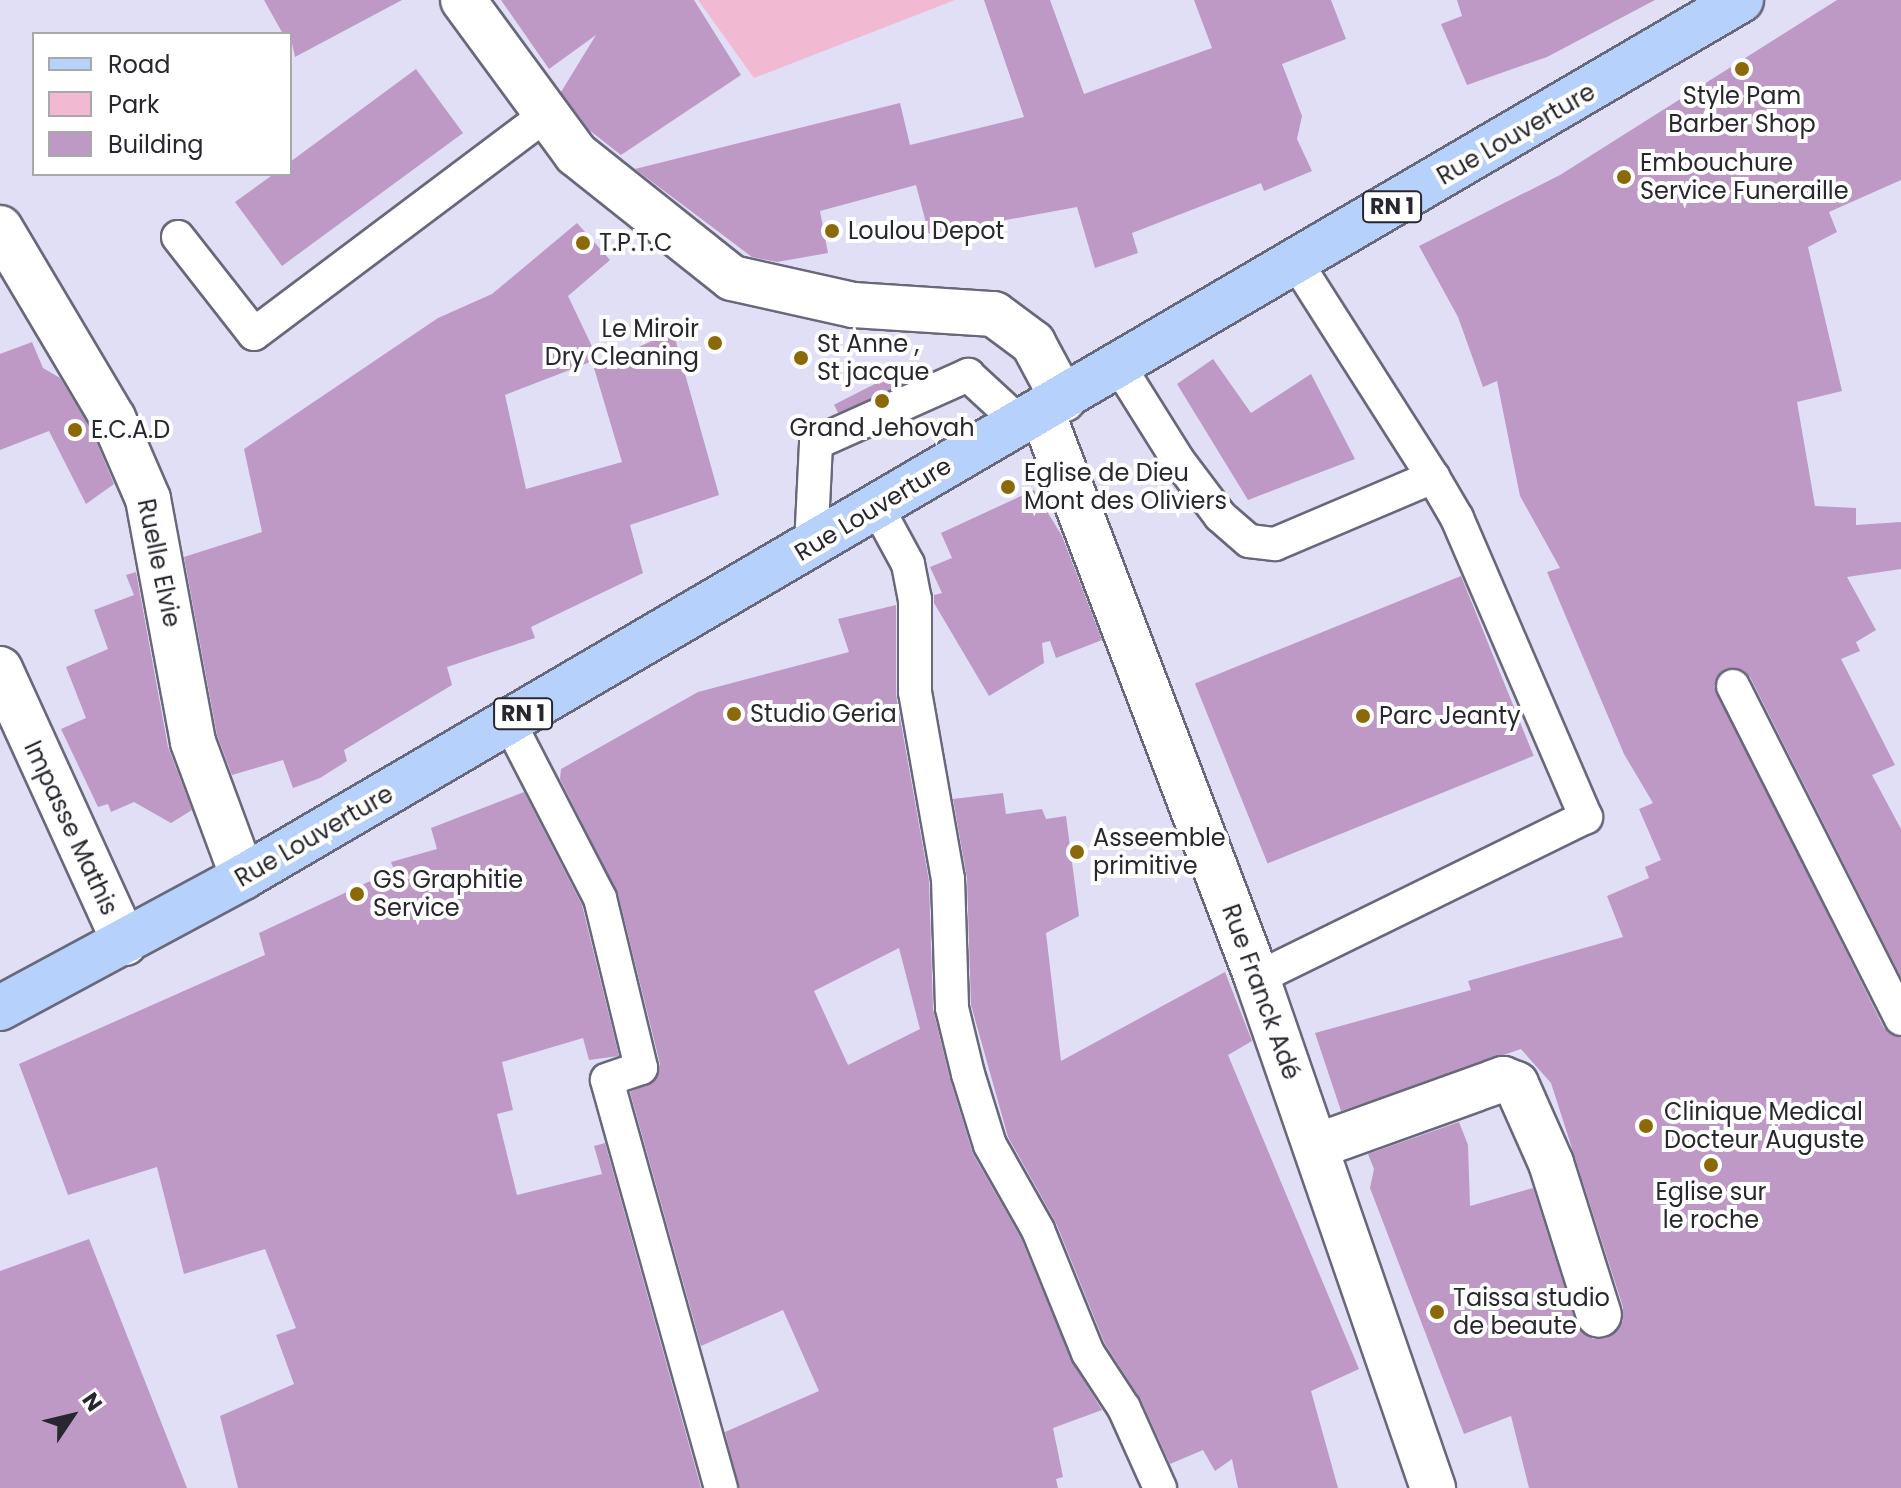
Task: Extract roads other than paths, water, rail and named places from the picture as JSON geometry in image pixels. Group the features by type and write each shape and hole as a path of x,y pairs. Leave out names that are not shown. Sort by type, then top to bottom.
{"main road":[{"name":"Rue Louverture","path":"0,1008 243,877 877,507 1050,430 1119,366 1741,0"}],"street":[{"name":"Rue Franck Adé","path":"463,0 543,117 620,195 732,278 853,305 994,314 1033,343 1050,430 1257,978 1433,1488"},
{"name":"Ruelle Elvie","path":"0,228 113,418 148,499 193,742 243,877"},
{"name":"Impasse Mathis","path":"0,669 125,943"},
{"path":"1317,1146 1503,1079 1516,1084 1551,1163 1599,1315"}],"lane":[{"path":"178,237 254,334 543,117"},
{"path":"1257,978 1586,817 1457,518 1296,262"},
{"path":"1119,366 1178,460 1220,516 1249,541 1275,544 1433,477"},
{"path":"811,546 816,443 968,375 1050,430"},
{"path":"877,507 908,564 915,599 915,692 948,879 952,1008 968,1074 996,1158 1038,1230 1088,1353 1124,1408 1160,1488"},
{"path":"1733,686 1901,1019"},
{"path":"509,722 600,898 641,1068 607,1080 721,1488"}],"place":[{"name":"Style Pam Barber Shop","path":"1742,69"},
{"name":"Embouchure Service Funeraille","path":"1624,177"},
{"name":"Loulou Depot","path":"832,231"},
{"name":"T.P.T.C","path":"583,243"},
{"name":"Le Miroir Dry Cleaning","path":"715,343"},
{"name":"St Anne , St jacque","path":"801,358"},
{"name":"Grand Jehovah","path":"882,401"},
{"name":"E.C.A.D","path":"75,430"},
{"name":"Eglise de Dieu Mont des Oliviers","path":"1008,487"},
{"name":"Studio Geria","path":"734,714"},
{"name":"Parc Jeanty","path":"1363,716"},
{"name":"Asseemble primitive","path":"1077,852"},
{"name":"GS Graphitie Service","path":"357,894"},
{"name":"Clinique Medical Docteur Auguste","path":"1646,1126"},
{"name":"Eglise sur le roche","path":"1711,1165"},
{"name":"Taissa studio de beaute","path":"1437,1312"}]}
